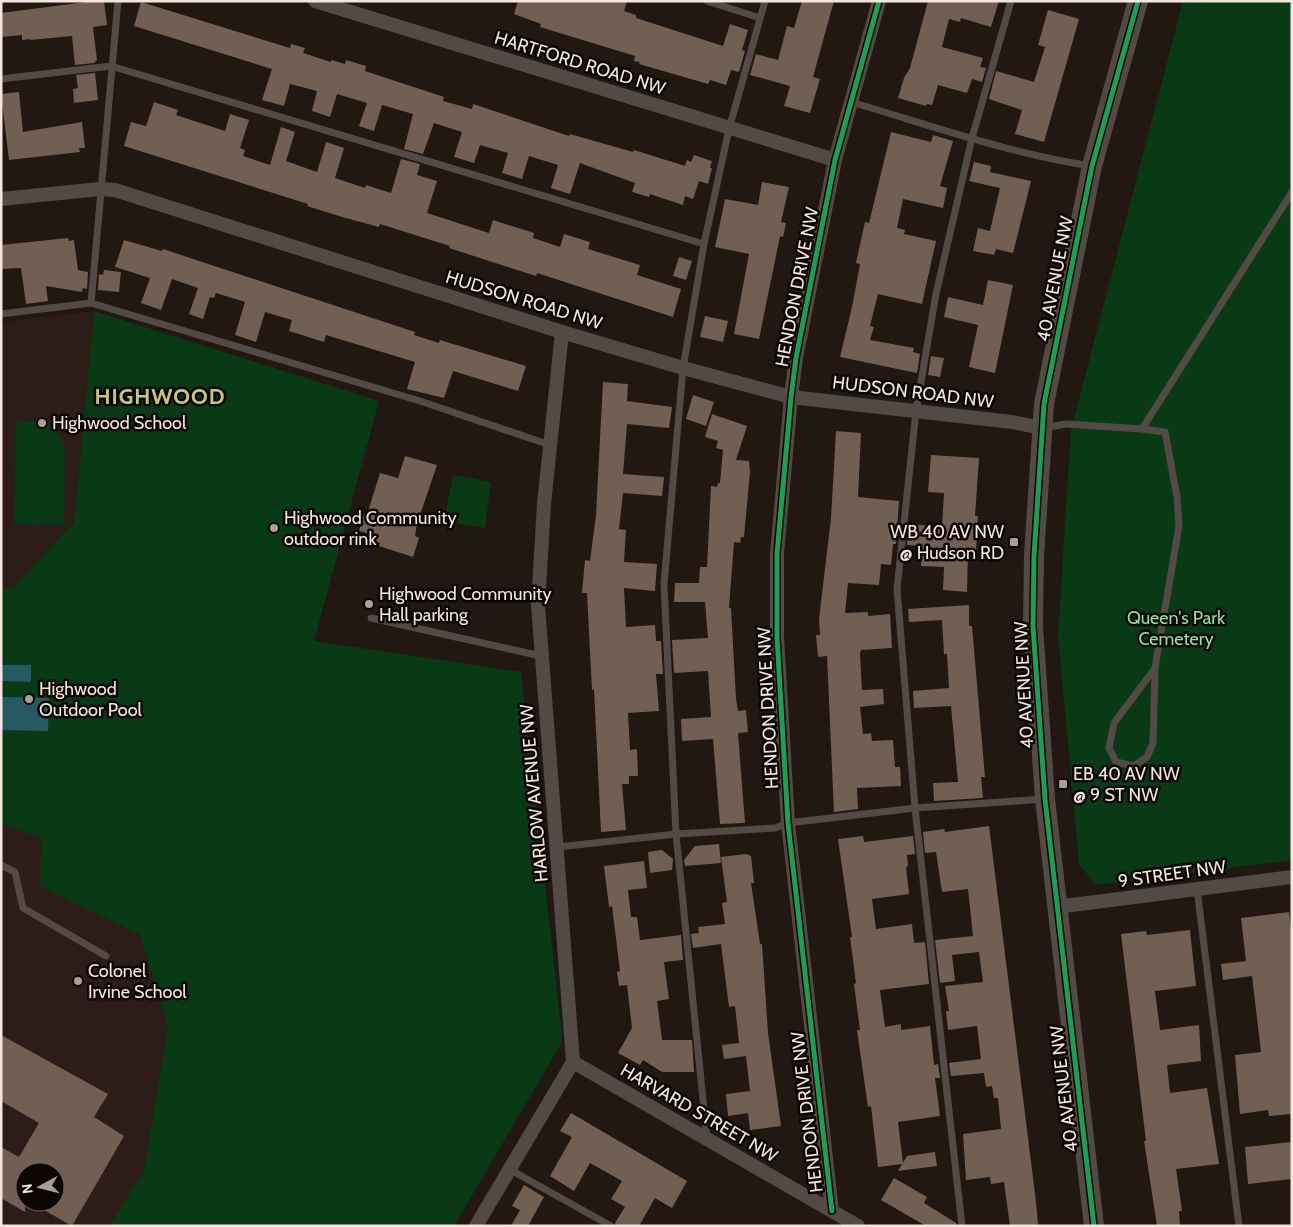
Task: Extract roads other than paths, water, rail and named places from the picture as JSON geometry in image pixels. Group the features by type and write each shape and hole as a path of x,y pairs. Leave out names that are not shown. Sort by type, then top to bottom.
{"street":[{"name":"HARTFORD ROAD NW","path":"315,1 835,160"},
{"name":"HENDON DRIVE NW","path":"832,1211 788,823 777,637 777,554 791,397 835,160 879,1"},
{"name":"40 AVENUE NW","path":"1094,1226 1045,799 1033,626 1034,556 1044,404 1092,166 1138,1"},
{"name":"HUDSON ROAD NW","path":"1,199 100,189 115,190 562,332 683,368 791,397 1042,428"},
{"name":"HARLOW AVENUE NW","path":"562,332 550,445 538,605 558,846 573,1062"},
{"name":"9 STREET NW","path":"1056,907 1292,877"},
{"name":"HARVARD STREET NW","path":"573,1062 858,1226"},
{"path":"476,1226 573,1062"}],"lane":[{"path":"91,303 118,1"},
{"path":"707,1 760,18"},
{"path":"707,1139 676,834 664,584 683,368 704,244 729,129 765,1"},
{"path":"962,1226 914,808 897,589 916,411 936,294 972,138 1011,1"},
{"path":"1,79 111,66 704,244"},
{"path":"850,102 972,138 1066,162 1092,166"},
{"path":"1142,429 1292,192"},
{"path":"1,314 91,303 420,401 550,445"},
{"path":"1042,428 1066,424 1165,432 1178,497 1179,526 1155,668 1153,743 1147,757 1134,766 1116,762 1109,748 1114,723 1155,668"},
{"path":"371,618 541,656"},
{"path":"558,846 676,834 775,828 788,823 914,808 1045,799"},
{"path":"1,865 15,872 23,908 106,956"},
{"path":"1197,889 1239,1226"},
{"path":"509,1169 610,1226"}],"water":[{"path":"1,665 31,665 31,682 2,681 2,697 49,698 48,731 1,730"}],"place":[{"name":"Highwood School","path":"42,423"},
{"name":"Highwood Community outdoor rink","path":"274,528"},
{"name":"WB 40 AV NW @ Hudson RD","path":"1014,542"},
{"name":"Highwood Community Hall parking","path":"369,604"},
{"name":"Highwood Outdoor Pool","path":"29,699"},
{"name":"EB 40 AV NW @ 9 ST NW","path":"1063,784"},
{"name":"Colonel Irvine School","path":"78,981"}],"district":[{"name":"HIGHWOOD","path":"160,396"}],"park label":[{"name":"Queen's Park Cemetery","path":"1176,628"}]}
